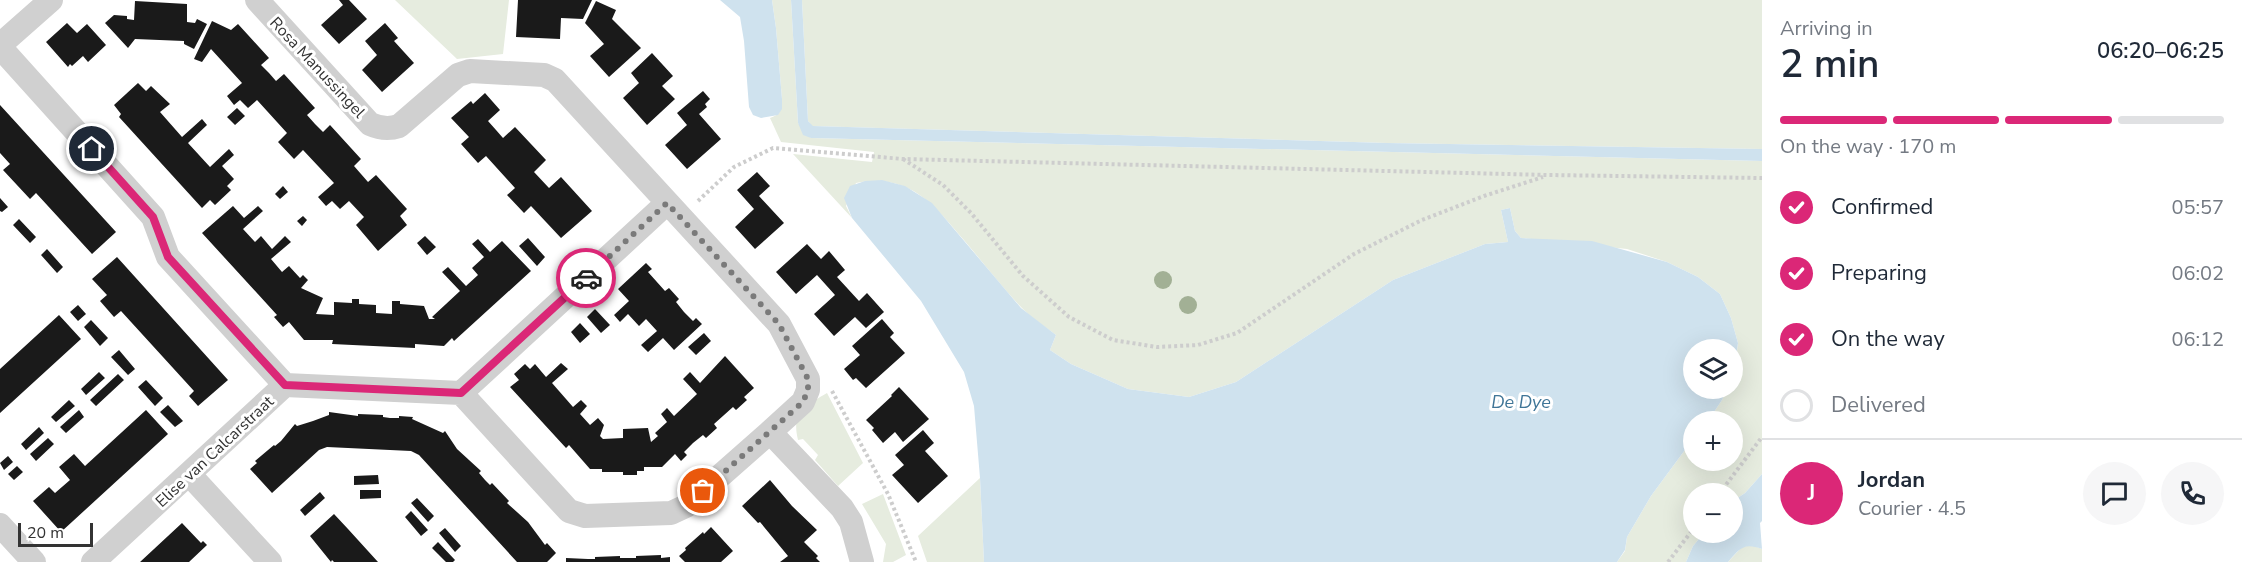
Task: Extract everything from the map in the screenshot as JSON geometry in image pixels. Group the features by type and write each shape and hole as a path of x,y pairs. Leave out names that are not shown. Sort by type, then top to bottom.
{"street":[{"path":"51,0 0,46 153,217 168,257 285,385"},
{"name":"Rosa Manussingel","path":"257,0 370,124 376,127 399,126 458,75 470,71 544,75 555,80 674,210"},
{"path":"674,210 779,324 808,379 808,390 803,402 686,506 671,513 585,516 568,511 461,393 674,210"},
{"name":"Elise van Calcarstraat","path":"93,562 285,385 461,393"},
{"path":"770,432 842,508 851,522 862,562"},
{"path":"189,474 270,562"},
{"path":"0,525 34,562"}],"path":[{"path":"674,210 734,167 773,148 903,159 1762,178"},
{"path":"903,159 943,185 971,213 1023,276 1069,317 1113,340 1157,347 1198,345 1237,333 1353,254 1422,219 1547,175"},
{"path":"808,379 831,389 888,494 916,562"},
{"path":"1727,483 1762,437"},
{"path":"1668,562 1683,542"}],"shaded area":[{"path":"395,0 509,0 503,54 457,59"},
{"path":"772,0 791,0 798,123 811,138 1762,161 1762,474 1743,494 1743,483 1683,483 1683,543 1696,543 1686,562 1617,562 1625,551 1627,537 1651,496 1683,453 1683,471 1743,471 1743,411 1715,411 1722,399 1743,399 1743,339 1737,339 1731,318 1720,294 1698,277 1667,262 1627,249 1521,238 1515,231 1510,208 1501,210 1508,242 1485,244 1393,280 1236,382 1189,397 1128,389 1071,364 1050,350 1056,335 1024,310 941,214 918,194 891,182 856,183 846,206 852,218 793,154 872,162 874,152 781,142 770,118 779,113 782,103"},
{"path":"802,0 1762,0 1762,149 1387,143 812,126 808,121"},
{"path":"827,393 863,463 838,486 815,460 818,455 803,439 798,440 796,430 798,416 806,406"},
{"path":"980,478 984,562 927,562 918,536"},
{"path":"883,494 906,555 893,562 883,562 886,544 862,504"},
{"path":"1752,545 1762,549 1762,562 1728,562 1742,547"}],"water":[{"path":"720,0 772,0 782,99 782,109 778,115 761,118 753,115 749,107 740,17"},
{"path":"791,0 802,0 808,121 813,126 1387,143 1762,149 1762,161 811,138 803,135 798,123"},
{"name":"De Dye","path":"882,180 905,186 932,203 1021,308 1056,335 1050,350 1071,364 1128,389 1189,397 1236,382 1393,280 1485,244 1508,242 1501,210 1510,208 1515,231 1521,238 1592,241 1667,262 1698,277 1720,294 1731,318 1737,339 1683,339 1683,399 1722,399 1715,411 1683,411 1683,453 1651,496 1627,537 1625,550 1617,562 984,562 974,406 964,372 921,301 852,218 844,198 850,186 865,181"},
{"path":"1762,474 1762,521 1760,523 1762,549 1750,546 1742,548 1728,562 1686,562 1696,543 1743,543 1743,494"}],"building":[{"path":"339,0 349,0 367,19 339,44 321,25 343,5"},
{"path":"518,0 592,0 583,19 561,18 560,39 516,37"},
{"path":"135,1 187,4 187,22 195,23 197,19 207,24 194,49 184,44 184,41 135,39 128,48 105,23 114,15 127,16 127,19 134,20"},
{"path":"596,1 616,10 612,19 641,48 609,77 590,56 604,44 585,23"},
{"path":"212,21 231,30 238,24 269,58 261,65 276,81 284,74 315,108 307,115 315,124 323,132 330,125 361,159 354,166 368,182 376,175 407,209 400,216 407,225 378,251 356,225 364,217 349,201 340,209 332,201 326,206 318,197 334,183 303,150 294,159 278,142 287,133 257,100 248,108 240,100 234,105 227,96 242,83 211,49 202,62 194,59"},
{"path":"67,23 77,33 87,24 106,45 88,62 83,56 68,67 46,42"},
{"path":"385,23 398,38 394,41 414,63 382,92 362,70 377,55 365,41"},
{"path":"652,53 673,76 662,86 675,99 647,125 623,98 639,83 631,73"},
{"path":"138,83 146,91 151,86 170,104 160,112 182,137 202,119 207,125 188,143 210,167 229,149 234,155 222,166 234,179 227,186 231,190 215,205 210,200 202,208 119,117 121,114 114,105"},
{"path":"703,91 710,99 705,104 707,107 699,114 721,139 687,169 665,145 687,125 677,113"},
{"path":"485,93 500,110 488,121 503,138 515,127 546,160 534,172 549,188 561,177 592,211 561,238 531,206 524,213 507,195 515,188 486,156 478,163 461,144 469,137 451,118 471,101 473,104"},
{"path":"0,105 116,232 92,254 36,193 30,199 3,170 10,164 0,153"},
{"path":"237,108 245,116 235,125 227,117"},
{"path":"757,172 770,186 759,196 784,223 755,249 735,227 754,209 737,190"},
{"path":"283,186 288,192 280,199 275,194"},
{"path":"0,198 8,207 2,212 0,211"},
{"path":"233,206 244,218 258,206 263,211 243,229 255,242 261,236 272,249 285,236 291,242 271,259 282,272 289,266 300,278 303,275 308,280 301,288 323,298 316,314 334,315 334,302 352,303 352,299 359,299 359,304 376,305 376,313 392,314 392,301 424,306 429,319 435,319 432,317 460,291 442,272 448,267 466,286 478,275 472,268 484,257 472,244 478,239 490,252 502,241 531,271 454,341 452,338 444,346 415,344 415,348 332,344 333,340 304,340 289,322 283,327 274,317 277,315 202,233"},
{"path":"303,216 307,220 302,226 297,221"},
{"path":"19,219 36,237 30,243 13,225"},
{"path":"425,236 436,247 427,255 417,243"},
{"path":"528,238 545,257 537,266 519,246"},
{"path":"807,244 821,259 829,251 845,270 837,277 859,301 867,293 884,312 866,328 855,317 834,336 814,314 835,295 817,275 796,294 776,272"},
{"path":"47,249 63,267 57,273 41,255"},
{"path":"117,257 228,380 198,406 189,396 194,391 121,311 114,317 100,301 107,295 92,279"},
{"path":"646,263 652,269 648,272 665,291 669,288 679,299 676,302 684,312 693,321 696,318 702,324 674,350 663,338 648,352 641,345 657,331 646,319 639,326 628,314 620,322 614,315 629,301 618,289"},
{"path":"78,305 86,314 78,321 70,312"},
{"path":"595,309 610,325 601,333 587,317"},
{"path":"59,315 81,339 0,413 0,369"},
{"path":"882,319 894,333 890,337 905,353 866,388 856,378 853,380 844,369 860,355 852,346"},
{"path":"91,320 108,338 100,346 84,327"},
{"path":"580,323 590,334 580,343 571,332"},
{"path":"704,333 711,341 696,355 688,347"},
{"path":"119,350 135,369 128,375 111,357"},
{"path":"725,356 754,388 744,397 747,400 736,410 733,407 714,424 717,428 706,438 703,435 693,443 684,452 687,455 681,461 675,454 662,467 644,467 644,471 637,471 637,475 590,469 569,445 566,448 510,387 519,380 514,374 525,364 530,369 535,364 546,377 561,363 568,369 552,383 573,407 581,400 587,406 580,414 590,425 598,418 604,425 600,436 603,439 623,438 623,429 648,428 651,442 658,436 655,433 667,422 661,414 667,408 674,416 697,394 683,379 690,372 700,383"},
{"path":"99,372 105,378 86,395 81,389"},
{"path":"118,374 124,380 96,406 90,400"},
{"path":"146,380 163,398 155,406 138,387"},
{"path":"899,387 929,419 903,442 895,432 883,443 866,420"},
{"path":"69,400 75,406 56,422 51,417"},
{"path":"168,405 183,421 175,427 160,412"},
{"path":"79,410 84,417 66,433 60,427"},
{"path":"146,410 168,434 61,532 33,501 49,487 55,493 70,480 59,467 74,454 85,466"},
{"path":"329,412 358,416 358,414 383,415 383,417 390,418 413,417 412,419 443,433 445,431 457,449 481,471 479,473 485,480 490,485 492,483 509,501 507,503 528,522 545,545 547,543 556,553 547,562 517,562 419,455 411,451 327,447 319,450 272,493 250,469 257,463 255,461 281,441 295,424 297,426 313,421 329,415"},
{"path":"39,427 44,433 26,450 21,444"},
{"path":"923,430 934,443 925,451 948,476 918,503 892,475 904,465 895,455"},
{"path":"48,438 54,444 36,461 30,454"},
{"path":"8,456 13,462 4,470 0,463"},
{"path":"17,466 23,472 14,480 8,474"},
{"path":"378,475 379,484 354,485 354,476"},
{"path":"770,480 817,530 804,542 818,556 816,558 820,562 780,562 788,556 760,522 758,523 742,506"},
{"path":"360,490 381,490 381,498 360,499"},
{"path":"320,492 325,498 305,516 300,510"},
{"path":"417,498 434,516 428,522 411,503"},
{"path":"411,511 428,530 421,536 405,517"},
{"path":"334,514 378,562 334,562 332,560 331,562 310,536"},
{"path":"182,523 201,543 203,541 207,545 189,562 140,562"},
{"path":"711,527 733,551 721,562 685,562 679,556 686,550 685,548"},
{"path":"445,528 461,546 455,552 439,533"},
{"path":"438,542 455,560 453,562 446,562 432,548"},
{"path":"661,555 661,558 670,557 670,562 566,562 566,558 595,559 595,557 620,556 620,558 636,558 636,556"}],"way so far":[{"path":"586,278 667,203 779,324 808,379 808,390 803,402 703,491"}],"route":[{"path":"92,149 153,217 168,257 285,385 461,393 586,278"}]}
